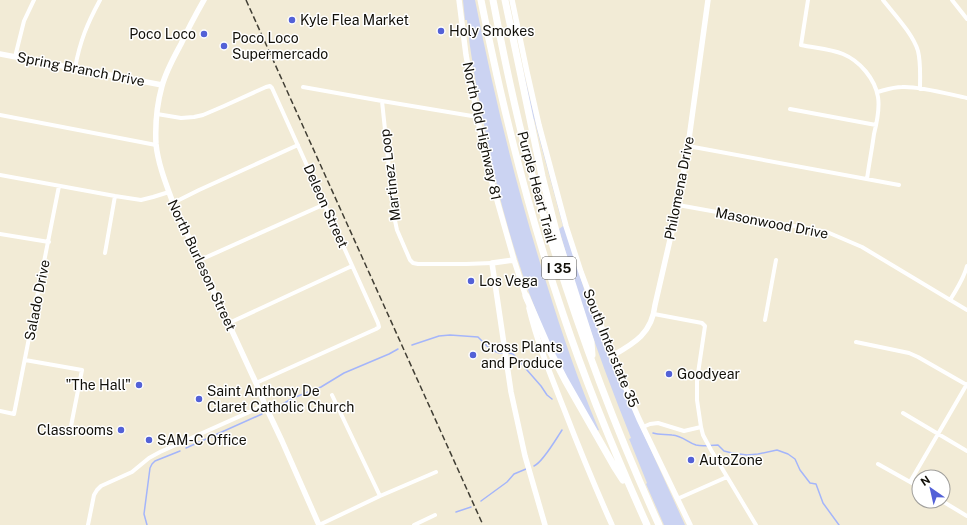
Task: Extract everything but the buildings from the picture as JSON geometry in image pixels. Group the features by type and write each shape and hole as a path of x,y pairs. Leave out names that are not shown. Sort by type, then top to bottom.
{"highway":[{"name":"Purple Heart Trail","path":"482,0 508,128 536,232 578,359 611,444 647,525"},
{"name":"Purple Heart Trail","path":"493,0 512,94 544,219 592,365 620,436 659,525"},
{"path":"505,0 542,176 558,239 591,342 592,365"},
{"path":"526,296 549,349 565,380 614,466 633,493"}],"street":[{"path":"15,56 24,21 34,0"},
{"path":"75,68 83,37 100,0"},
{"name":"North Burleson Street","path":"204,0 168,68 162,85 157,114 156,145 163,176 173,203 229,323 319,525"},
{"name":"North Old Highway 81","path":"459,0 466,55 486,158 514,260"},
{"name":"South Interstate 35","path":"512,0 527,72 556,189 581,272 612,356 643,427 690,525"},
{"name":"Philomena Drive","path":"612,356 637,340 649,325 654,314 678,205 688,146 708,0"},
{"path":"808,0 801,45 835,51 854,59 866,72 877,92 878,107 876,125 867,179"},
{"path":"883,0 908,33 918,51 920,88"},
{"path":"952,0 967,19"},
{"path":"963,14 967,10"},
{"name":"Spring Branch Drive","path":"0,54 162,85"},
{"name":"Deleon Street","path":"157,114 181,118 203,115 270,86 279,102 378,323 379,327 376,329 256,383"},
{"path":"303,87 382,102 478,117"},
{"path":"877,92 902,87 920,88 967,98"},
{"name":"Martinez Loop","path":"382,102 394,216 397,230 410,260 413,263 418,264 492,264 514,260"},
{"path":"790,109 876,125"},
{"path":"0,115 156,145"},
{"path":"173,203 298,145"},
{"path":"688,146 899,185"},
{"path":"0,175 141,200 153,198 169,192"},
{"name":"Salado Drive","path":"0,411 14,414 59,186"},
{"path":"105,253 115,196"},
{"path":"200,260 325,204"},
{"name":"Masonwood Drive","path":"678,205 827,232 862,247 967,310"},
{"path":"0,234 49,242"},
{"path":"514,260 553,383 612,525"},
{"path":"765,320 776,260"},
{"path":"492,264 511,392 525,456 545,525"},
{"path":"229,323 352,266"},
{"path":"950,300 961,282 967,266"},
{"path":"654,314 702,323 705,326 697,380 697,400 701,427 711,450 756,525"},
{"path":"856,342 918,356 967,384 910,482 878,464"},
{"path":"25,360 82,370 71,426"},
{"path":"332,395 380,496"},
{"path":"88,525 94,495 101,486 132,472 149,458 160,452 265,405"},
{"path":"903,413 967,451"},
{"path":"643,427 658,423 684,431 701,427"},
{"path":"319,525 380,496 436,472"},
{"path":"677,499 727,477"},
{"path":"951,506 967,516"},
{"path":"414,525 435,515"}],"shaded area":[{"path":"463,0 475,0 498,108 536,250 559,322 599,430 597,431 574,394 548,340 527,286 509,231 495,176 478,94"},
{"path":"521,66 556,199 589,305 604,347 685,525 664,525 646,484 647,483 629,439 631,438 575,284 559,229 563,226 534,119 532,119"}],"waterway":[{"path":"412,345 439,336 450,335 478,337 490,349 502,353"},
{"path":"274,409 293,398 321,387 344,373 398,349"},
{"path":"509,353 513,354 552,399"},
{"path":"186,448 262,414"},
{"path":"534,466 538,464 562,430"},
{"path":"653,433 676,436 699,446 718,445 724,451 732,453 747,455 777,450 788,454 795,459 800,470 810,483 816,484 823,503 839,525"},
{"path":"147,525 144,514 150,468 155,461 180,451"},
{"path":"481,501 507,482 514,474 526,469"},
{"path":"456,512 471,507"}],"railway":[{"path":"246,0 483,525"}],"place":[{"name":"Kyle Flea Market","path":"292,20"},
{"name":"Holy Smokes","path":"441,31"},
{"name":"Poco Loco","path":"204,34"},
{"name":"Poco Loco Supermercado","path":"224,46"},
{"name":"Los Vega","path":"471,281"},
{"name":"Cross Plants and Produce","path":"473,355"},
{"name":"Goodyear","path":"669,374"},
{"name":"\"The Hall\"","path":"139,385"},
{"name":"Saint Anthony De Claret Catholic Church","path":"199,399"},
{"name":"Classrooms","path":"121,430"},
{"name":"SAM-C Office","path":"149,440"},
{"name":"AutoZone","path":"691,460"}]}
